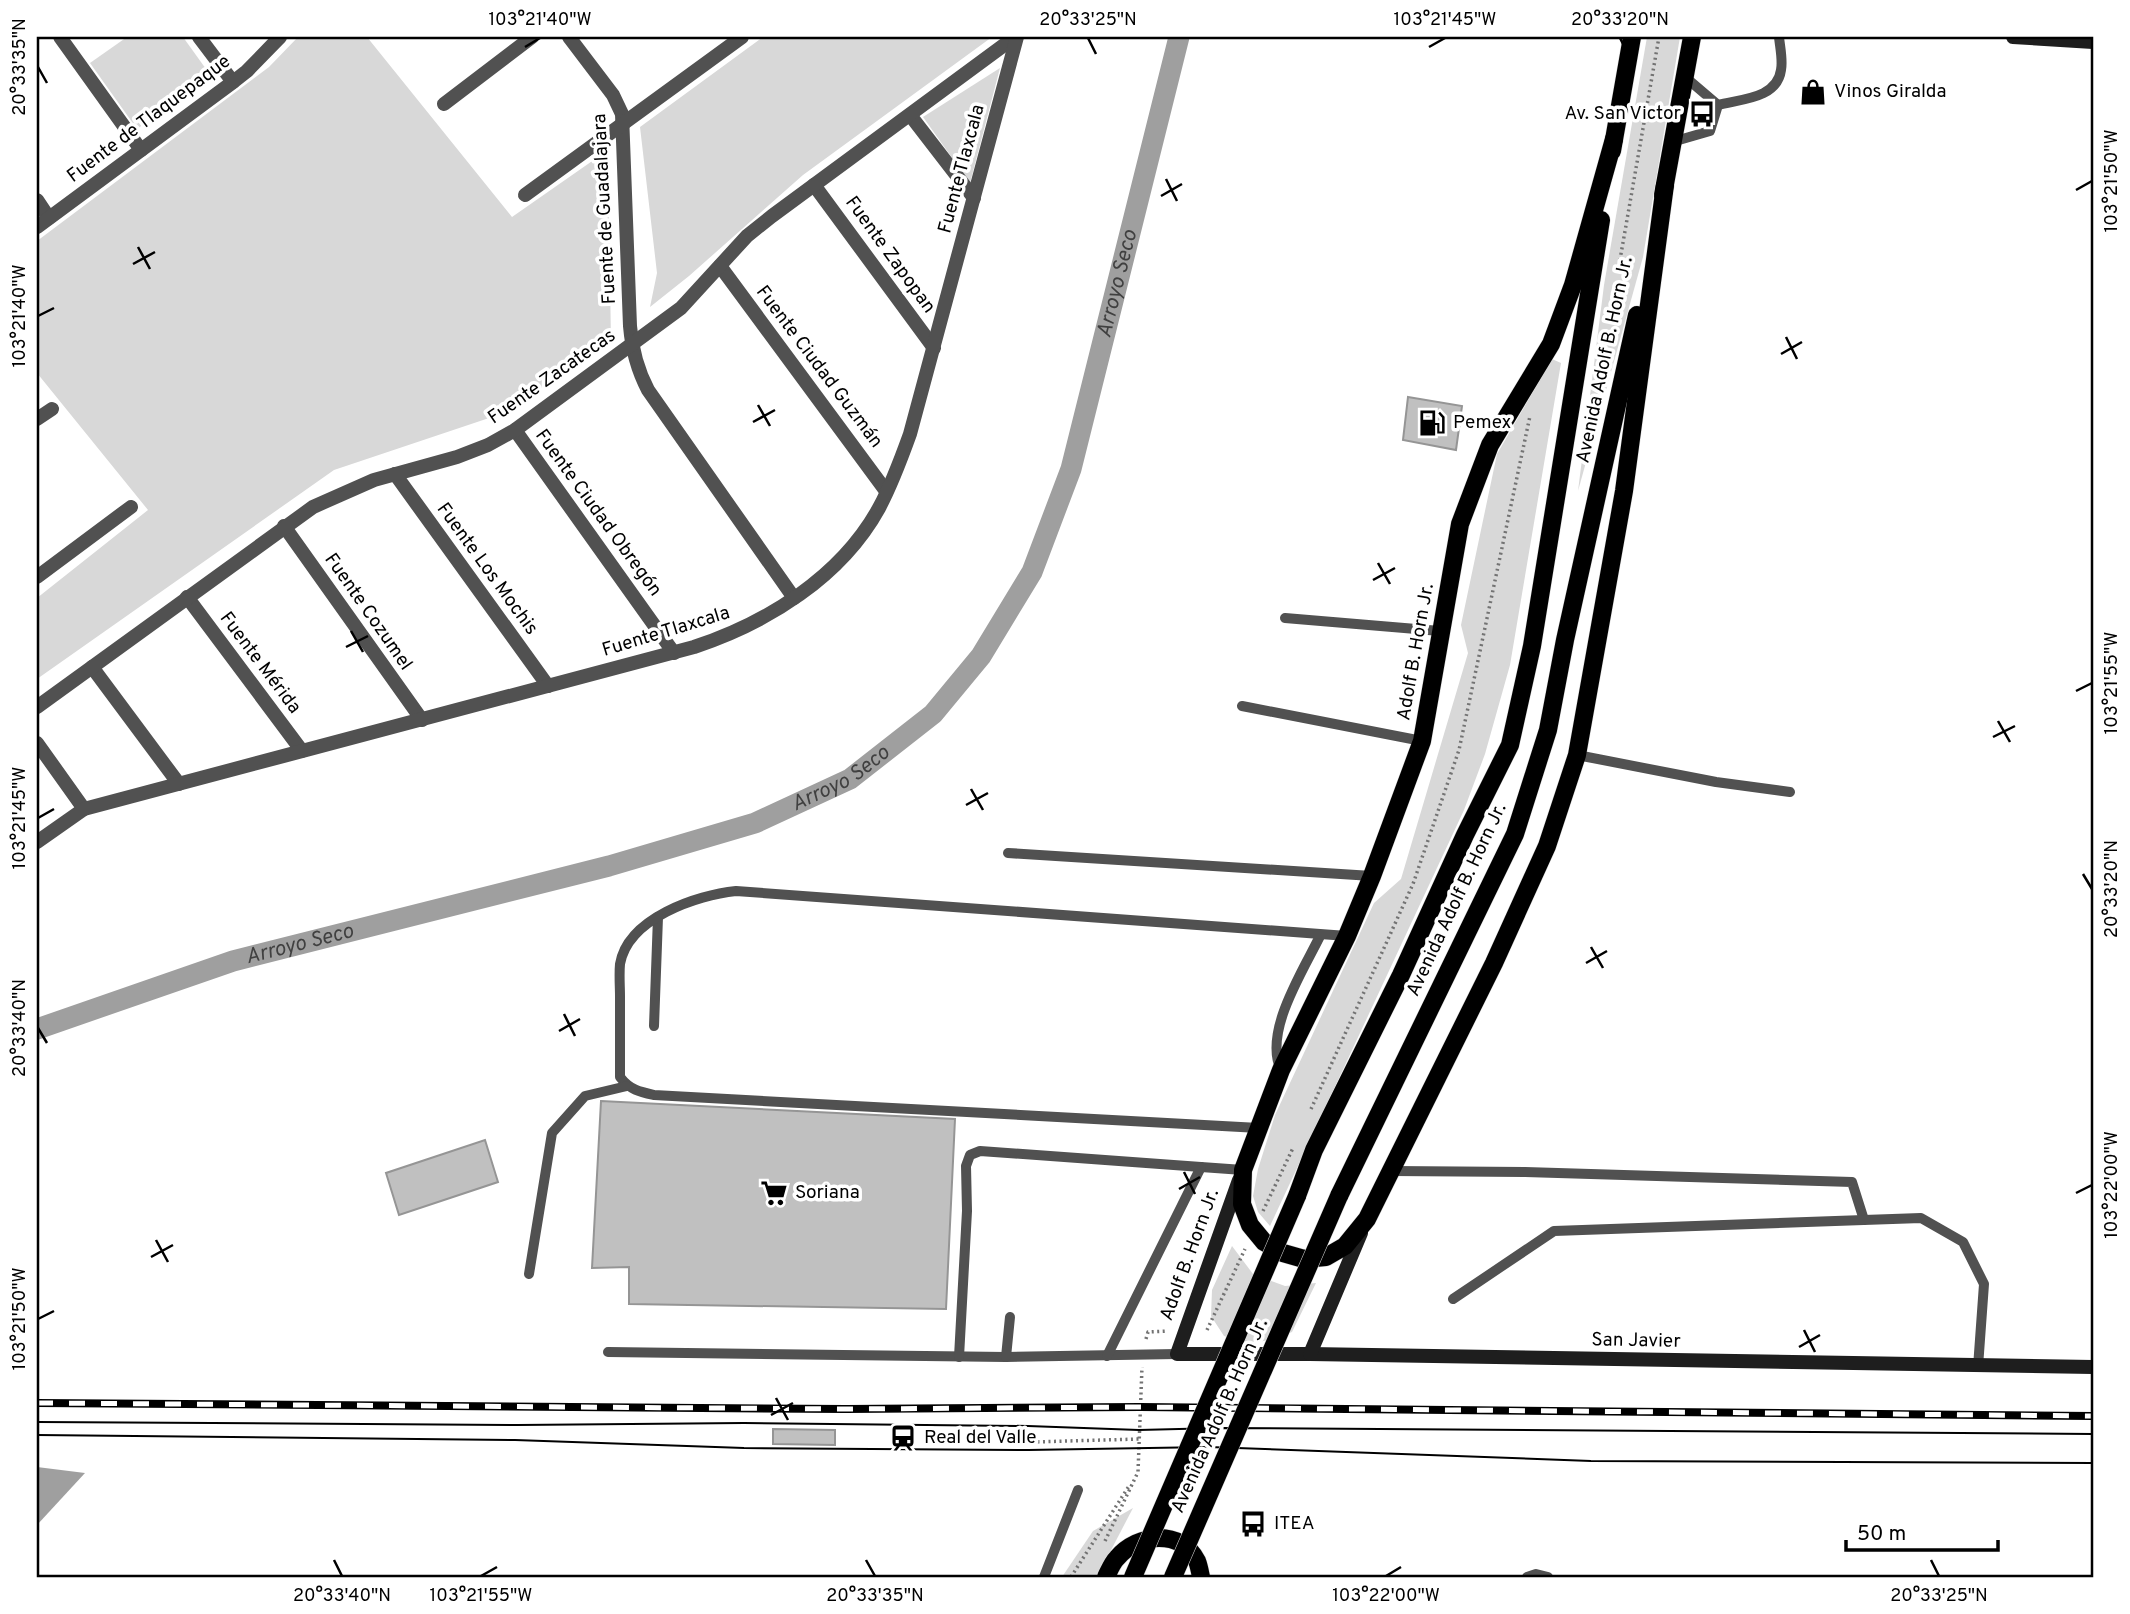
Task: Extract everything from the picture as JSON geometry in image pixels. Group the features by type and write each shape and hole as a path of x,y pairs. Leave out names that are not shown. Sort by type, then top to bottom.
{"main road":[{"name":"Avenida Adolf B. Horn Jr.","path":"1133,1577 1297,1196 1314,1150 1510,745 1532,646 1632,37"},
{"name":"Avenida Adolf B. Horn Jr.","path":"1173,1577 1339,1196 1515,834 1548,730 1565,640 1665,185 1692,37"},
{"name":"Adolf B. Horn Jr.","path":"1614,139 1573,285 1551,344 1490,445 1460,524 1422,741 1347,936 1281,1070 1242,1170 1242,1204 1250,1224 1264,1242 1283,1253 1304,1259 1326,1257 1345,1246 1367,1219 1494,964 1547,846 1577,755 1624,491 1665,185"},
{"path":"1106,1577 1117,1558 1131,1546 1145,1539 1160,1537 1175,1541 1188,1549 1197,1562 1201,1577"}],"street":[{"path":"60,37 141,150"},
{"path":"199,37 233,82"},
{"name":"Fuente de Tlaquepaque","path":"37,227 233,82 280,37"},
{"path":"444,104 532,37"},
{"name":"Fuente de Guadalajara","path":"569,37 618,104 622,124 632,346 639,373 648,390 794,598"},
{"name":"Fuente Zacatecas","path":"37,707 313,506 374,480 457,457 488,445 515,430 681,308 747,236 1016,37"},
{"name":"Fuente Tlaxcala","path":"37,842 84,809 674,653 734,633 794,598 834,564 858,538 887,491 910,434 1016,37"},
{"path":"2013,37 2093,42"},
{"path":"525,195 738,38"},
{"path":"910,115 974,198"},
{"name":"Fuente Zapopan","path":"814,185 934,348"},
{"path":"37,200 49,218"},
{"name":"Fuente Ciudad Guzmán","path":"720,266 887,491"},
{"path":"37,419 52,408"},
{"name":"Fuente Ciudad Obregón","path":"515,430 674,653"},
{"name":"Fuente Los Mochis","path":"395,474 548,686"},
{"path":"37,577 131,507"},
{"name":"Fuente Cozumel","path":"284,526 422,720"},
{"name":"Fuente Mérida","path":"187,597 302,751"},
{"path":"92,667 179,784"},
{"path":"37,743 84,809"},
{"name":"Adolf B. Horn Jr.","path":"1177,1354 1242,1170"},
{"name":"Adolf B. Horn Jr.","path":"1310,1354 1367,1219"},
{"name":"San Javier","path":"1177,1354 2093,1367"}],"lane":[{"path":"1718,105 1763,96 1770,90 1778,81 1781,69 1779,37"},
{"path":"1684,76 1718,105"},
{"path":"1672,142 1710,131 1718,105"},
{"path":"1285,618 1440,631"},
{"path":"1242,706 1422,741"},
{"path":"1577,755 1716,782 1790,792"},
{"path":"1008,853 1372,876"},
{"path":"627,1086 620,1077 620,963 636,936 658,917 676,906 699,898 736,891 1347,936"},
{"path":"654,1026 658,917"},
{"path":"1281,1070 1275,1056 1278,1031 1285,1009 1320,936"},
{"path":"530,1275 552,1133 585,1096 627,1086 654,1095 1259,1128"},
{"path":"959,1357 967,1211 966,1166 970,1155 980,1151 1242,1170"},
{"path":"1107,1356 1201,1167"},
{"path":"1392,1171 1525,1172 1852,1182 1864,1220"},
{"path":"1453,1299 1554,1231 1922,1218 1963,1242 1984,1284 1978,1367"},
{"path":"1006,1357 1010,1317"},
{"path":"608,1352 959,1357 1177,1354"},
{"path":"1044,1577 1078,1490"},
{"path":"1527,1577 1536,1574 1548,1577"}],"path":[{"path":"1618,271 1659,37"},
{"path":"1032,1442 1139,1439"},
{"path":"1071,1577 1138,1472 1105,1542"}],"shaded area":[{"path":"127,37 183,37 211,76 137,129 90,63"},
{"path":"298,37 367,37 512,217 608,150 611,343 501,414 334,470 37,679 37,598 148,510 37,373 37,241 269,67"},
{"path":"763,37 992,37 803,175 650,307 657,273 640,127"},
{"path":"1647,37 1680,37 1643,257 1578,491 1604,285"},
{"path":"1000,68 970,183 923,117"},
{"path":"1552,359 1561,363 1510,665 1485,754 1464,810 1270,1226 1258,1212 1253,1196 1258,1169 1275,1115 1374,903 1401,879 1468,653 1461,625 1497,454"},
{"path":"1232,1246 1253,1274 1285,1286 1316,1283 1292,1332 1258,1342 1224,1336 1211,1316 1212,1290"},
{"path":"37,1467 85,1473 37,1525"},
{"path":"1133,1508 1097,1577 1062,1577 1093,1531"}],"building":[{"name":"Pemex","path":"1408,397 1462,406 1456,450 1403,440"},
{"name":"Soriana","path":"601,1101 955,1119 946,1309 629,1304 629,1267 592,1268"},
{"path":"485,1140 498,1182 399,1215 386,1173"},
{"path":"773,1429 835,1430 835,1445 773,1444"}],"waterway":[{"name":"Arroyo Seco","path":"37,1029 233,961 609,866 755,823 850,779 933,714 981,656 1032,572 1071,469 1179,37"}],"tram line":[{"path":"37,1422 518,1425 744,1423 1139,1430 1219,1428 2093,1434"},
{"path":"37,1435 515,1440 744,1448 1028,1450 1209,1447 1591,1461 2093,1463"}],"railway":[{"path":"37,1403 846,1409 1140,1407 2093,1416"}],"place":[{"name":"Vinos Giralda","path":"1813,92"},
{"name":"Av. San Victor","path":"1702,114"},
{"name":"Pemex","path":"1432,423"},
{"name":"Soriana","path":"774,1193"},
{"name":"Real del Valle","path":"903,1438"},
{"name":"ITEA","path":"1253,1524"}]}
